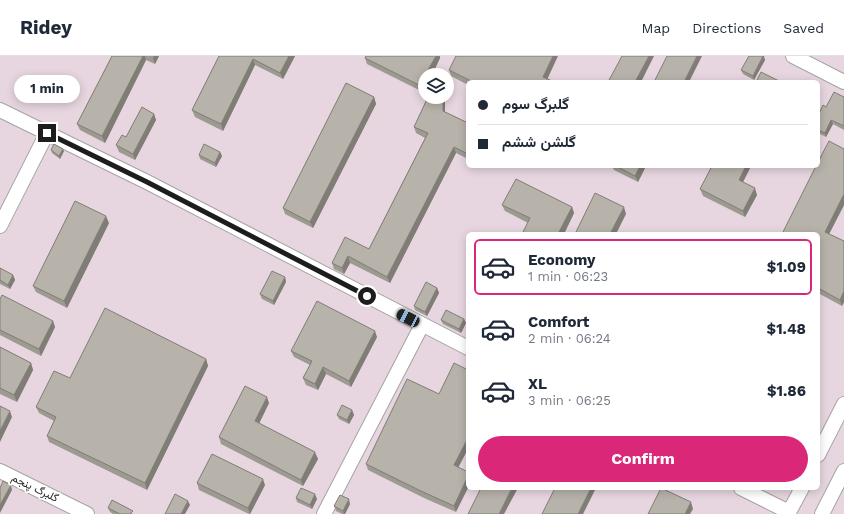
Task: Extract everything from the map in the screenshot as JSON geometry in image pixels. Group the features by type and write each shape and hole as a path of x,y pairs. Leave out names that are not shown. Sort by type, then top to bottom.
{"street":[{"path":"793,56 844,82"},
{"path":"0,110 147,182 466,347"},
{"path":"0,226 47,133"},
{"path":"324,514 422,325"},
{"path":"820,452 844,404"},
{"path":"822,514 844,471"},
{"name":"گلبرگ پنجم","path":"2,472 87,514"},
{"path":"746,490 789,513 801,490"}],"shaded area":[{"path":"0,56 844,56 844,514 0,514"}],"building":[{"path":"112,56 143,56 102,136 77,124"},
{"path":"219,56 289,56 280,73 253,59 221,124 192,110"},
{"path":"366,56 436,56 429,68 418,68 418,84 365,58"},
{"path":"456,56 553,56 543,77 550,80 469,80 454,72 454,68 450,68"},
{"path":"622,56 649,56 636,80 609,80"},
{"path":"667,56 697,56 685,80 655,80"},
{"path":"749,56 763,56 753,76 741,70"},
{"path":"761,72 777,80 757,80"},
{"path":"346,83 374,97 310,222 283,208"},
{"path":"834,92 844,97 844,126 831,120 825,133 820,131 820,112 823,105 826,107"},
{"path":"425,104 443,104 443,111 466,122 466,153 454,147 387,277 348,256 342,268 332,263 345,237 369,249 428,133 414,127"},
{"path":"142,107 154,114 133,154 116,145 122,135 126,137"},
{"path":"829,141 844,149 844,194 825,232 844,241 844,291 840,300 820,289 820,232 783,232 815,168 820,168 820,158"},
{"path":"54,144 63,149 59,156 51,150"},
{"path":"204,144 220,152 215,163 199,155"},
{"path":"620,168 639,168 635,176"},
{"path":"711,168 745,168 739,180 755,188 743,211 700,189"},
{"path":"516,179 572,207 559,232 523,232 530,218 502,205"},
{"path":"595,193 624,207 611,232 576,232"},
{"path":"75,201 106,216 64,301 33,286"},
{"path":"0,268 13,275 8,285 0,280"},
{"path":"272,271 285,277 273,301 260,294"},
{"path":"426,282 437,288 425,312 414,306"},
{"path":"2,295 53,321 39,349 0,330 0,299"},
{"path":"317,301 375,331 349,381 323,367 315,384 303,378 312,361 291,351"},
{"path":"105,308 206,359 145,483 47,436 56,417 36,407 54,371 70,378"},
{"path":"446,310 464,319 459,329 441,320"},
{"path":"0,347 31,363 14,395 0,388"},
{"path":"454,363 466,369 466,442 454,465 466,471 466,480 454,506 366,464 407,379 439,394"},
{"path":"245,386 267,397 255,421 315,452 301,480 219,437"},
{"path":"342,405 352,410 347,420 337,415"},
{"path":"0,406 10,411 0,431"},
{"path":"212,454 263,479 248,508 197,483"},
{"path":"3,481 11,485 0,505 0,488"},
{"path":"301,488 315,494 310,505 296,498"},
{"path":"480,490 511,490 499,514 468,514"},
{"path":"554,490 590,490 578,514 542,514"},
{"path":"660,490 665,490 691,502 685,514 648,514"},
{"path":"175,494 188,501 181,514 165,514"},
{"path":"340,495 349,499 343,511 334,506"},
{"path":"112,500 133,511 130,514 120,514 108,508"}],"route":[{"path":"47,133 147,182 367,296"}]}
